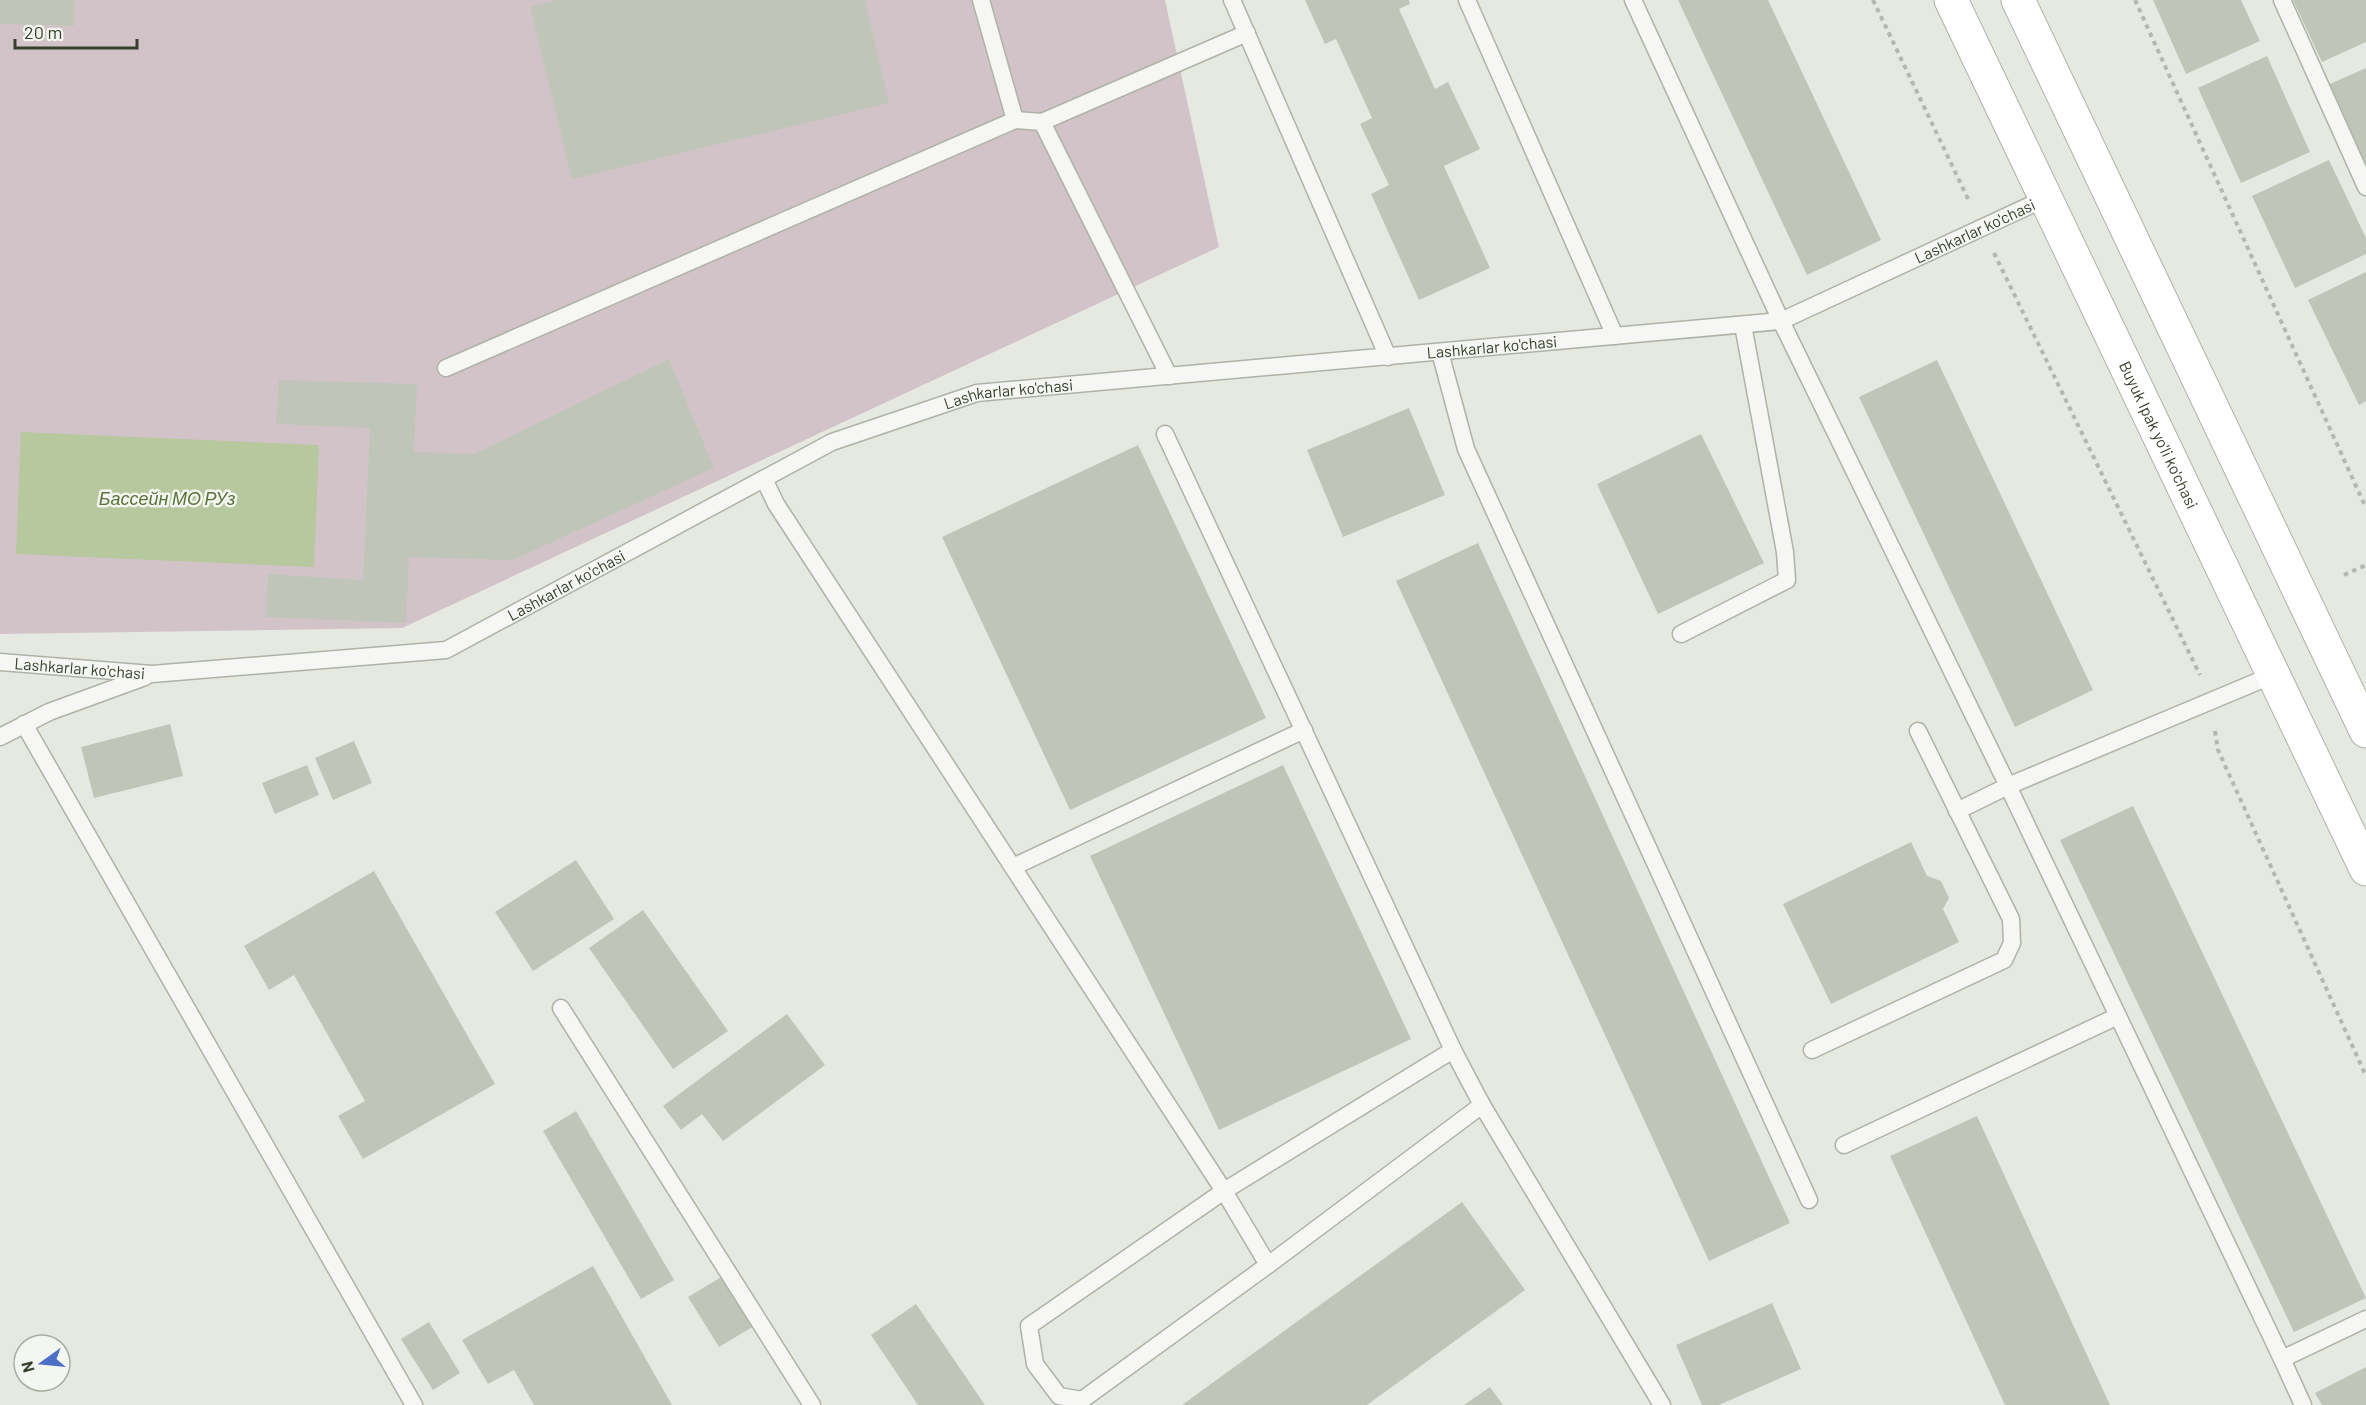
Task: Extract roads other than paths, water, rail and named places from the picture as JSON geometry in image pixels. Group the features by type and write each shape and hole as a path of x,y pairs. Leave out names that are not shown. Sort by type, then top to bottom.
{"main road":[{"name":"Buyuk Ipak yo'li ko'chasi","path":"1951,0 2366,869"},
{"path":"2018,0 2366,731"}],"lane":[{"path":"981,0 1016,120"},
{"path":"1232,0 1388,357"},
{"path":"1467,0 1615,336"},
{"path":"1633,0 1782,321 2008,786 2303,1405"},
{"path":"2282,0 2366,187"},
{"path":"447,368 1016,120 1042,122 1246,33"},
{"path":"1042,122 1169,376"},
{"name":"Lashkarlar ko'chasi","path":"0,663 152,674 446,650 832,441 977,393 1782,321 2046,198"},
{"path":"1681,634 1787,580 1785,552 1743,325"},
{"path":"1440,352 1466,449 1809,1200"},
{"path":"1165,434 1453,1050 1482,1105 1662,1405"},
{"path":"764,479 776,504 1224,1191 1268,1265"},
{"path":"0,737 50,712 152,674"},
{"path":"1957,811 2008,786 2210,699 2273,675"},
{"path":"24,724 414,1405"},
{"path":"1013,867 1304,730"},
{"path":"1812,1050 2004,960 2012,943 2011,920 1918,731"},
{"path":"561,1008 812,1405"},
{"path":"1844,1145 2118,1016"},
{"path":"1453,1050 1224,1191 1029,1326 1035,1364 1059,1396 1082,1400 1482,1105"},
{"path":"2282,1359 2366,1318"}],"water":[{"name":"Бассейн МО РУз","path":"21,432 319,445 314,567 16,554"}]}
